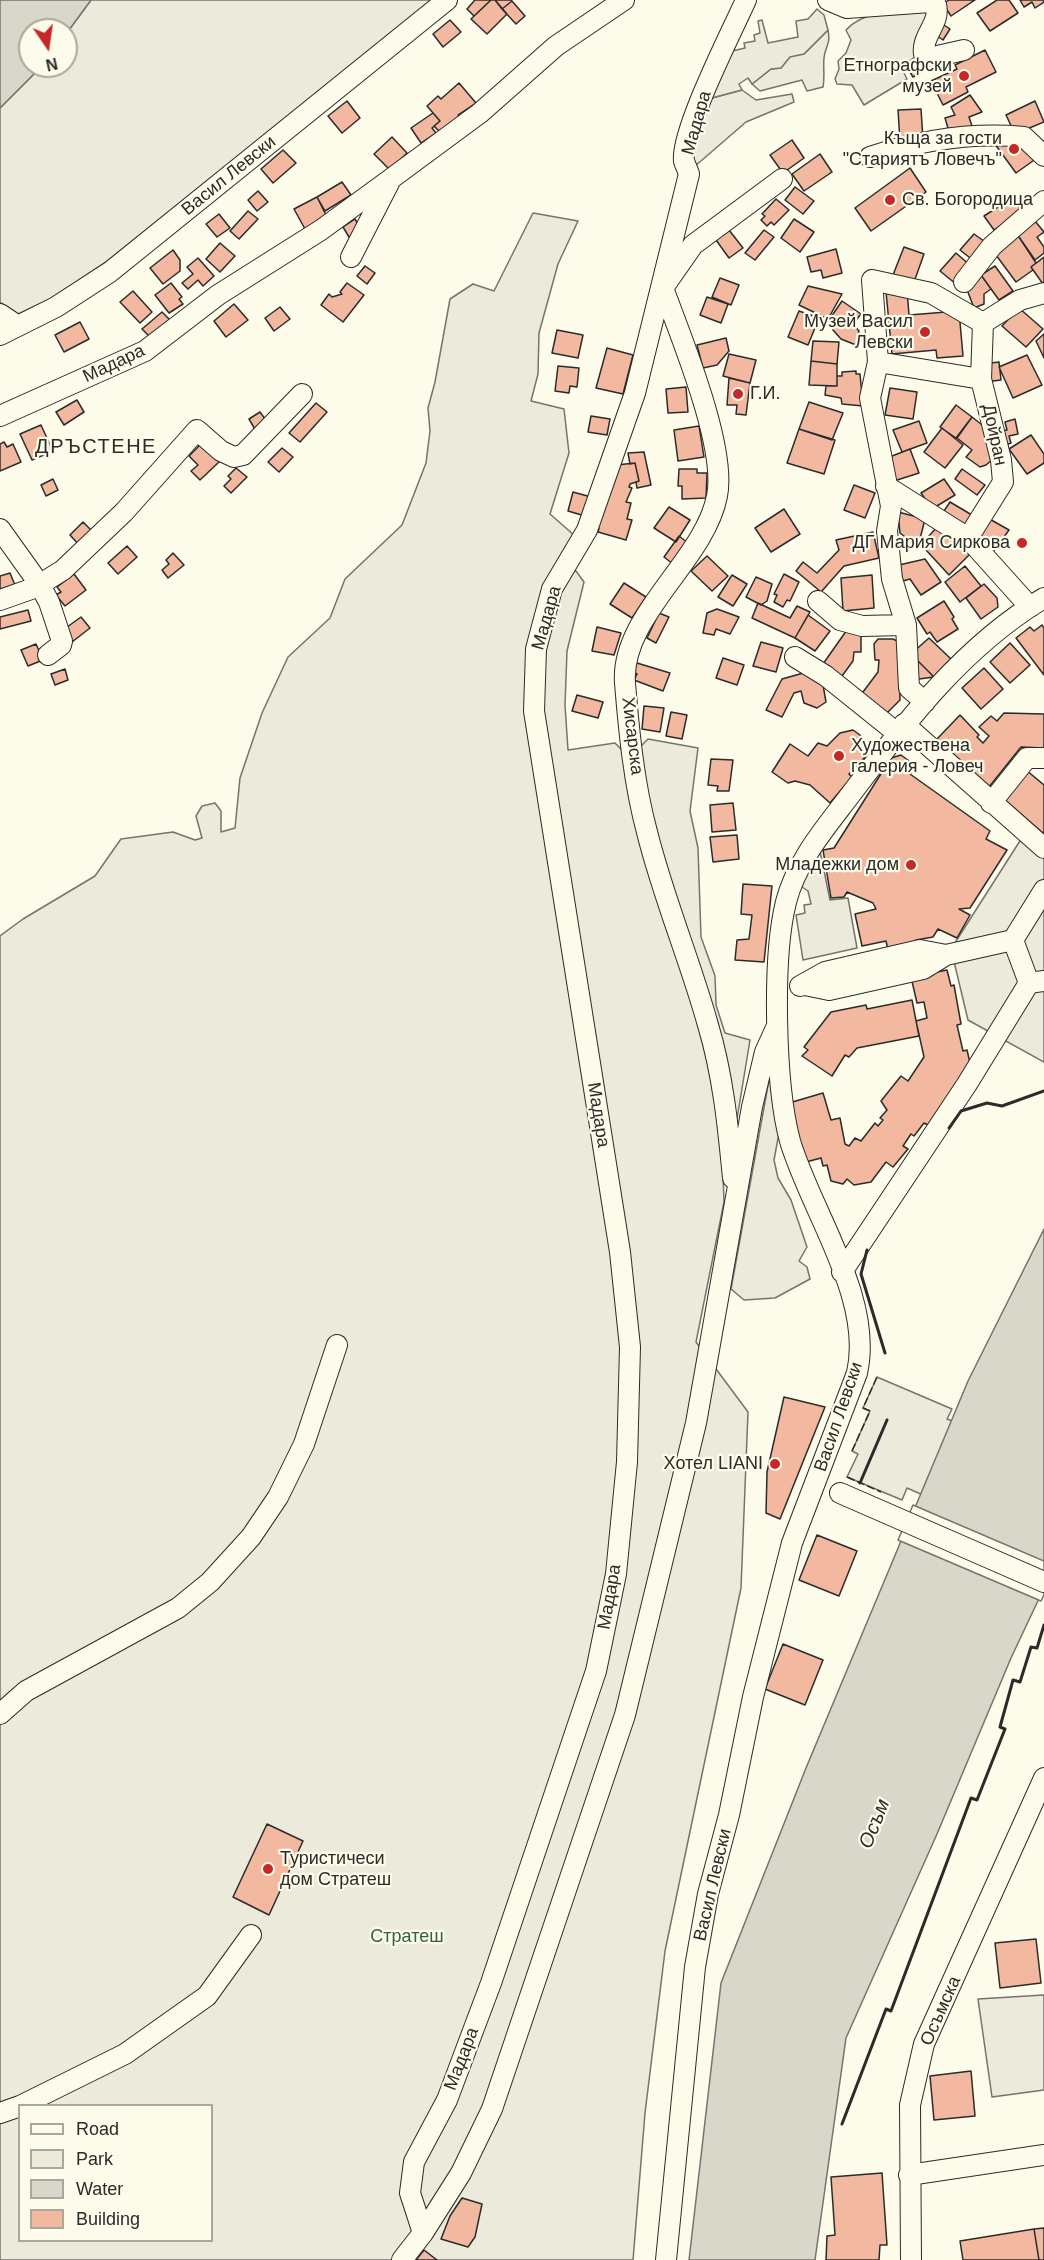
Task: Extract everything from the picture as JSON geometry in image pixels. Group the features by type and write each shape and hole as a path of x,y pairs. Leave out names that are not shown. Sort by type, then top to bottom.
{"street":[{"name":"Васил Левски","path":"0,335 56,307 110,272 447,0"},
{"name":"Мадара","path":"0,416 145,351 218,295 321,230 392,178 480,113 556,46 624,0"},
{"name":"Мадара","path":"423,2233 410,2193 414,2162 447,2100 491,1983 596,1671 616,1574 627,1462 630,1347 620,1252 534,711 536,649 552,589 587,530 635,393 663,288 689,174 684,160 687,144 704,91 746,0"},
{"path":"828,0 847,9 866,4 930,2 936,5 938,14 923,47 924,54 933,57 964,50"},
{"path":"870,158 935,139 986,134 1024,137 1044,156"},
{"path":"351,257 392,178"},
{"path":"663,288 693,245 782,179"},
{"path":"964,282 992,246 1044,202"},
{"path":"925,702 909,688 906,625 890,570 887,531 891,506 870,398 878,362 872,280 931,293 983,323 1020,300 1044,293"},
{"name":"Хисарска","path":"663,288 691,364 718,460 718,495 710,521 632,640 625,679 632,752 646,832 709,1026 725,1095 736,1204"},
{"path":"0,314 18,326"},
{"name":"Дойран","path":"968,538 1003,482 1001,460 981,378 983,323"},
{"path":"878,362 981,378"},
{"path":"0,600 40,585 63,570 124,512 197,430 221,451 234,457 243,455 302,394"},
{"path":"886,486 968,538 1039,603"},
{"path":"0,529 40,585 49,602 62,641 48,656"},
{"path":"819,601 840,620 862,626 906,625"},
{"name":"Васил Левски","path":"666,2260 695,1967 708,1894 729,1815 753,1697 792,1543 857,1373 862,1352 861,1332 842,1272 790,1139 778,1022 781,933 786,902 796,873 818,837 901,729 971,652 1039,603"},
{"path":"795,657 901,729 1044,848"},
{"path":"991,803 1027,758 1044,758"},
{"path":"778,991 805,985 829,990 923,969 946,955 1013,940 1044,890"},
{"path":"842,1272 1037,982 1013,940"},
{"path":"402,2260 423,2233 461,2173 492,2109 625,1715 696,1423 752,1107 765,1052 778,1022"},
{"path":"0,1714 26,1691 178,1608 210,1582 251,1537 278,1497 304,1444 337,1345"},
{"path":"840,1493 1044,1582"},
{"name":"Осъмска","path":"911,2260 910,2105 924,2044 1044,1778"},
{"path":"24,2104 125,2054 207,1996 251,1935"},
{"path":"0,2114 18,2107"},
{"path":"909,2175 1044,2155"}],"green space":[{"path":"91,0 433,0 107,261 50,299 18,314 0,302 0,108 30,78 78,78 78,18"},
{"path":"928,10 919,54 901,67 907,79 864,105 852,85 837,84 835,79 839,69 838,61 846,53 851,40 846,30 854,23 884,12"},
{"path":"828,30 823,87 807,91 802,80 760,91 752,84 771,69 781,68 790,56 804,54"},
{"path":"742,90 756,100 792,94 794,102 746,122 694,167 692,158 708,99"},
{"name":"Стратеш","path":"533,213 578,221 558,264 539,333 538,374 531,401 564,409 569,453 550,514 575,536 556,572 576,571 584,582 567,651 565,705 568,750 615,743 627,755 720,1095 724,1202 696,1342 748,1412 741,1588 665,1951 645,2113 633,2260 0,2260 0,936 23,919 95,876 121,839 173,832 195,840 202,838 196,816 202,806 215,803 221,811 221,832 235,828 240,778 262,713 288,657 330,618 345,579 402,525 426,463 430,431 428,408 450,299 473,284 494,291"},
{"path":"648,739 698,748 690,811 698,848 701,937 715,976 716,1005 725,1033 750,1040 735,1131 654,833 636,751"},
{"path":"771,1069 772,1098 779,1133 774,1160 778,1178 791,1200 807,1247 799,1261 807,1267 810,1279 775,1298 744,1300 731,1289"}],"shaded area":[{"path":"817,9 824,15 828,30 804,54 790,57 781,68 771,69 752,84 748,78 739,84 742,90 708,99 728,52 745,48 744,43 755,41 754,35 760,33 758,21 762,20 768,43 798,37 796,21 808,19"},
{"path":"1025,833 1044,848 1044,1062 968,1020 951,949"},
{"path":"820,851 830,900 848,898 857,948 803,960 796,915 805,913 804,905 811,904 808,891 799,885"},
{"path":"877,1377 952,1409 947,1419 955,1422 923,1495 907,1488 902,1500 847,1477 858,1454 852,1451 870,1411 863,1408"},
{"path":"1044,1995 1044,2090 992,2097 978,1999"}],"water":[{"path":"0,0 91,0 78,18 18,18 18,78 30,78 0,108"},
{"name":"Осъм","path":"1044,1229 1044,1588 1011,1658 937,1834 846,2038 815,2260 689,2260 721,1983 806,1768 968,1381"}],"pier":[{"path":"913,1505 1044,1561 1044,1595 1041,1601 898,1540"}],"building":[{"path":"475,0 491,0 474,16 467,9"},
{"path":"491,0 495,0 507,14 487,34 471,19"},
{"path":"495,0 511,0 512,1 502,9"},
{"path":"949,0 975,0 951,16 943,4"},
{"path":"997,0 1009,0 1018,13 990,31 977,13"},
{"path":"1020,0 1043,0 1044,2 1035,8 1032,2 1024,7"},
{"path":"512,1 525,16 516,24 502,9"},
{"path":"450,20 461,32 443,47 433,34"},
{"path":"941,23 950,29 943,40 934,34"},
{"name":"Етнографски музей","path":"985,50 996,72 966,87 968,92 943,105 931,81 957,69 955,65"},
{"path":"928,57 933,65 913,77 908,69"},
{"path":"459,83 476,103 458,115 461,118 442,134 434,126 440,121 427,106 438,96 441,99"},
{"path":"970,95 982,112 969,117 973,129 950,135 945,118 955,115 951,107"},
{"path":"347,101 360,118 342,133 328,116"},
{"path":"1035,101 1044,122 1015,134 1006,115"},
{"path":"921,109 923,139 900,141 898,110"},
{"path":"433,113 440,121 432,128 436,133 421,143 411,128"},
{"path":"392,137 407,153 390,170 374,154"},
{"name":"Къща за гости \"Стариятъ Ловечъ\"","path":"1022,139 1037,158 1016,173 992,140"},
{"path":"792,140 804,158 783,173 770,155"},
{"path":"283,150 296,163 273,183 261,169"},
{"path":"820,154 832,172 804,191 792,174"},
{"name":"Св. Богородица","path":"910,168 926,192 871,231 855,208"},
{"path":"342,182 351,195 325,211 317,197"},
{"path":"795,187 814,201 803,214 785,200"},
{"path":"258,191 268,202 257,211 248,200"},
{"path":"317,197 327,217 305,229 294,209"},
{"path":"1012,198 1022,211 994,230 984,216"},
{"path":"776,199 789,210 774,225 771,222 767,226 761,220 765,216 762,214"},
{"path":"248,211 258,219 239,239 230,231"},
{"path":"219,214 230,228 217,237 206,224"},
{"path":"355,219 361,229 349,237 343,227"},
{"path":"794,219 814,232 800,252 781,238"},
{"path":"1035,221 1044,232 1037,237 1044,247 1044,253 1035,260 1017,234"},
{"path":"729,230 743,248 729,258 716,240"},
{"path":"764,230 774,237 755,260 745,253"},
{"path":"974,234 988,244 974,261 960,250"},
{"path":"1017,234 1036,263 1031,267 1033,270 1016,282 993,251"},
{"path":"220,243 235,256 220,272 206,259"},
{"path":"904,247 924,254 914,282 893,275"},
{"path":"836,249 842,273 823,278 821,270 811,272 807,257"},
{"path":"173,250 180,260 180,271 163,284 150,268"},
{"path":"956,253 971,266 956,284 940,271"},
{"path":"1044,257 1044,283 1043,284 1031,267"},
{"path":"198,258 214,276 203,286 198,280 188,289 182,283 193,274 187,267"},
{"path":"365,266 375,273 367,284 357,276"},
{"path":"995,266 1013,291 999,300 981,275"},
{"path":"981,275 991,289 984,294 984,304 974,308 966,287"},
{"path":"720,278 739,285 731,305 712,297"},
{"path":"171,283 182,297 179,299 183,304 169,313 155,295"},
{"path":"347,283 364,295 343,322 321,305 329,294 332,297 342,294 340,292"},
{"path":"808,286 842,294 828,319 799,305"},
{"name":"Музей Васил Левски","path":"907,290 909,315 959,311 963,356 937,358 936,350 892,354 886,292"},
{"path":"133,291 152,312 140,323 120,302"},
{"path":"707,297 728,304 721,323 700,315"},
{"path":"842,301 861,314 853,324 859,331 856,345 841,339 833,330 831,317"},
{"path":"234,304 248,320 226,337 214,321"},
{"path":"280,307 290,319 274,331 265,318"},
{"path":"1019,308 1043,329 1026,347 1002,326"},
{"path":"799,311 819,318 808,345 788,337"},
{"path":"162,312 171,321 151,338 142,329"},
{"path":"80,322 89,339 64,352 55,335"},
{"path":"557,330 583,335 578,358 552,353"},
{"path":"1044,334 1044,358 1036,341"},
{"path":"726,338 729,351 717,365 703,368 697,345"},
{"path":"813,341 839,342 837,364 811,361"},
{"path":"607,348 633,355 623,394 596,388"},
{"path":"729,354 756,360 750,383 723,376"},
{"path":"1027,355 1042,385 1013,398 999,367"},
{"path":"811,361 837,364 837,386 809,385"},
{"path":"999,362 1001,380 985,382 983,364"},
{"path":"558,366 579,368 577,387 570,386 569,393 555,391"},
{"path":"856,371 856,374 860,374 863,406 842,404 841,398 825,395 826,386 837,386 837,376 842,376 842,372"},
{"name":"Г.И.","path":"729,378 750,383 746,415 736,414 737,405 727,405"},
{"path":"686,387 688,412 668,413 666,389"},
{"path":"890,388 917,392 913,419 885,415"},
{"path":"77,400 84,412 64,425 56,412"},
{"path":"809,402 843,413 832,440 799,429"},
{"path":"316,403 327,412 300,442 289,433"},
{"path":"956,405 972,417 956,438 940,427"},
{"path":"260,412 268,423 256,431 249,419"},
{"path":"591,416 610,419 607,435 588,432"},
{"path":"972,417 986,428 993,459 980,467 966,457 972,450 957,438"},
{"path":"1015,419 1018,434 1009,436 1011,443 1000,447 997,432 1007,430 1005,422"},
{"path":"919,421 927,443 902,452 893,430"},
{"path":"41,425 53,451 32,460 20,434"},
{"path":"699,426 704,457 678,461 674,430"},
{"path":"942,428 963,445 945,468 924,452"},
{"path":"799,429 835,440 824,474 787,463"},
{"path":"1031,435 1044,454 1044,463 1027,474 1009,449"},
{"path":"4,442 7,447 13,444 21,462 0,471 0,444"},
{"path":"202,443 220,461 200,480 191,471 198,465 189,456"},
{"path":"282,448 293,457 279,472 268,462"},
{"path":"910,449 919,473 894,481 887,458"},
{"path":"644,452 651,485 637,488 636,482 639,481 635,463 630,464 628,453"},
{"path":"635,463 639,481 630,484 629,487 632,488 626,502 631,503 627,519 632,520 626,540 598,532 599,528 596,527 616,465"},
{"path":"236,468 247,477 231,493 224,486 231,479 228,476"},
{"path":"679,469 697,469 697,473 707,473 706,498 682,499 682,486 678,486"},
{"path":"962,469 985,485 977,495 955,479"},
{"path":"53,479 58,490 46,496 41,485"},
{"path":"944,479 955,495 932,509 921,493"},
{"path":"854,485 875,493 865,518 844,510"},
{"path":"573,492 591,497 585,516 568,511"},
{"path":"950,502 977,518 969,531 942,514"},
{"path":"669,507 690,520 676,542 654,528"},
{"path":"784,509 800,534 771,552 755,528"},
{"path":"898,512 925,519 920,539 909,540 900,533"},
{"path":"986,517 1009,530 991,555 974,534"},
{"path":"83,522 93,532 79,545 70,535"},
{"path":"938,526 973,551 949,575 926,550 932,541 928,537"},
{"path":"873,532 879,558 844,566 821,592 796,571 803,562 817,573 839,550 836,540"},
{"path":"679,536 688,543 673,564 664,557"},
{"path":"127,546 137,557 118,574 108,563"},
{"path":"173,553 184,565 168,578 162,570 169,564 166,560"},
{"path":"707,556 728,576 712,591 691,571"},
{"path":"925,559 941,582 921,595 910,579 903,581 899,565"},
{"path":"965,566 981,586 960,602 945,582"},
{"path":"10,573 17,590 0,594 0,576"},
{"path":"74,574 86,590 65,606 56,595 61,592 57,587"},
{"path":"784,574 799,582 790,601 787,600 783,607 774,602 777,595 774,594"},
{"path":"732,575 747,584 733,606 718,597"},
{"path":"872,575 874,608 843,611 841,578"},
{"path":"756,577 772,584 767,601 761,605 746,597"},
{"path":"624,583 646,597 632,618 610,604"},
{"path":"984,584 997,598 998,607 981,619 966,598"},
{"path":"944,601 958,629 937,642 930,632 927,634 917,618"},
{"path":"758,603 790,618 797,606 810,612 795,638 752,618"},
{"path":"717,609 739,617 730,634 716,629 714,635 703,633 707,613"},
{"path":"28,610 31,621 0,629 0,617"},
{"path":"659,613 669,617 656,643 647,638"},
{"path":"808,615 830,631 815,651 795,638"},
{"path":"81,617 90,628 72,642 63,630"},
{"path":"1042,625 1044,628 1044,675 1016,638 1030,627 1034,631"},
{"path":"597,627 621,633 614,655 592,651"},
{"path":"849,627 861,631 861,652 854,652 853,661 842,676 823,664"},
{"path":"929,638 951,659 934,677 911,654"},
{"path":"878,639 893,639 899,642 900,700 884,716 860,696 878,672 879,660 875,660 874,644"},
{"path":"761,642 783,648 776,672 753,666"},
{"path":"1010,643 1030,665 1010,683 990,662"},
{"path":"36,644 43,660 28,666 21,650"},
{"path":"911,654 934,677 919,679 913,674"},
{"path":"723,658 744,665 737,685 716,678"},
{"path":"637,663 670,673 663,691 634,680 637,674 633,672"},
{"path":"984,668 1003,689 981,709 962,688"},
{"path":"65,669 68,680 55,685 51,674"},
{"path":"807,672 822,679 826,702 817,708 804,703 801,691 794,693 782,717 766,710 782,679"},
{"path":"577,695 603,702 598,718 572,711"},
{"path":"644,706 664,708 660,732 642,729"},
{"path":"671,712 687,715 682,739 666,736"},
{"path":"1004,713 1044,714 1044,748 1021,747 989,787 937,739 960,715 979,735 977,737 983,743 989,736 979,727 991,716 997,721"},
{"path":"853,730 860,735 869,753 849,774 852,777 830,803 810,785 795,781 788,783 772,772 790,744 808,756 818,743 827,746 840,733"},
{"name":"Младежки дом","path":"901,755 916,766 910,774 990,831 986,839 1007,850 970,908 959,909 970,915 957,938 938,929 933,937 916,940 916,945 888,950 886,941 862,946 855,914 876,909 873,903 847,892 844,897 831,898 823,850 834,848 891,758"},
{"path":"711,759 733,760 729,791 717,791 718,786 708,785"},
{"path":"1026,770 1044,785 1044,834 1002,798"},
{"path":"733,803 736,830 712,832 710,805"},
{"path":"737,835 739,859 713,862 710,837"},
{"path":"743,884 772,886 764,962 735,960 737,940 749,939 752,915 741,914"},
{"path":"947,970 951,986 954,985 961,1024 957,1025 963,1051 967,1050 970,1063 928,1125 924,1123 914,1136 911,1134 903,1146 908,1149 893,1167 886,1162 871,1182 854,1185 847,1179 843,1184 831,1181 827,1165 823,1166 821,1158 806,1162 789,1103 823,1093 831,1120 840,1118 845,1144 849,1146 855,1138 861,1141 875,1123 878,1126 883,1120 880,1118 887,1110 881,1101 901,1076 908,1081 924,1057 916,1021 927,1018 924,1002 917,1003 911,977"},
{"path":"912,1000 919,1036 857,1048 849,1057 845,1055 832,1076 802,1056 808,1050 804,1047 831,1012 866,1005 867,1009"},
{"path":"784,1397 825,1407 780,1519 766,1513 767,1472"},
{"path":"817,1535 857,1551 839,1596 799,1580"},
{"path":"783,1644 823,1660 805,1705 765,1689"},
{"name":"Туристичеси дом Стратеш","path":"267,1824 303,1841 269,1915 233,1897"},
{"path":"1036,1939 1041,1983 1000,1988 995,1943"},
{"path":"971,2071 975,2116 934,2120 930,2076"},
{"path":"882,2173 887,2245 880,2245 879,2260 826,2260 827,2236 835,2235 831,2177"},
{"path":"462,2198 482,2204 475,2237 468,2247 441,2239 450,2216"},
{"path":"1044,2228 1044,2260 1039,2260 1034,2229"},
{"path":"1034,2229 1039,2260 963,2260 960,2241"},
{"path":"424,2250 437,2260 416,2260"}],"fence":[{"path":"852,1451 870,1411 863,1408 877,1377"},
{"path":"847,1477 881,1492"}],"wall":[{"path":"949,1128 961,1111 987,1103 1002,1106 1044,1091"},
{"path":"867,1250 861,1274 885,1353"},
{"path":"860,1483 887,1420"},
{"path":"842,2124 886,2009 891,2011 971,1798 977,1800 1005,1729 1000,1727 1013,1680 1020,1682 1031,1647 1037,1648 1044,1625"}],"place":[{"name":"Етнографски музей","path":"964,76"},
{"name":"Къща за гости \"Стариятъ Ловечъ\"","path":"1014,149"},
{"name":"Св. Богородица","path":"890,200"},
{"name":"Музей Васил Левски","path":"925,332"},
{"name":"Г.И.","path":"738,394"},
{"name":"ДГ Мария Сиркова","path":"1022,543"},
{"name":"Художествена галерия - Ловеч","path":"839,756"},
{"name":"Младежки дом","path":"911,865"},
{"name":"Хотел LIANI","path":"775,1464"},
{"name":"Туристичеси дом Стратеш","path":"268,1869"}],"district":[{"name":"ДРЪСТЕНЕ","path":"96,447"}]}
